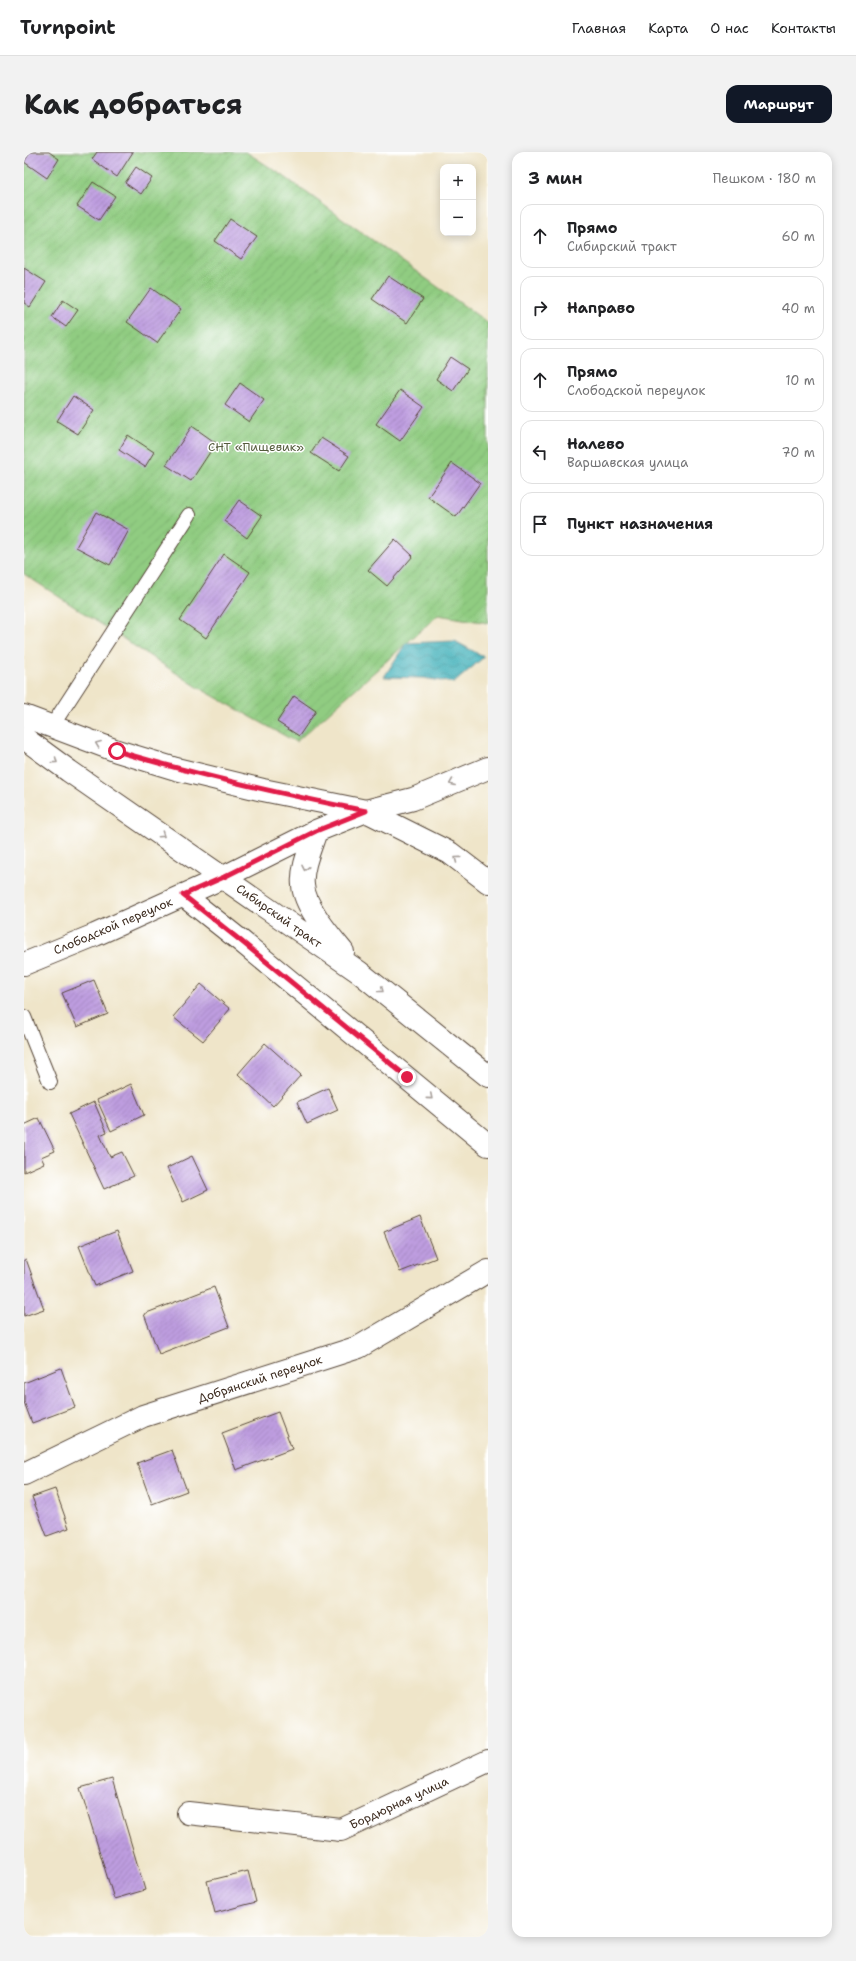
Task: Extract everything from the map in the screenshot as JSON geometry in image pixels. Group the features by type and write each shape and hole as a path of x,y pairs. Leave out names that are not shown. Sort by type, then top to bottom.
{"street":[{"path":"24,716 117,751 176,769 263,790 366,811 450,853 488,882"},
{"name":"Сибирский тракт","path":"24,738 68,771 224,877 359,972 488,1076"},
{"name":"Слободской переулок","path":"24,964 95,935 224,877 316,831 366,811 413,799 488,768"},
{"path":"316,831 305,868 302,886 310,905 323,927 359,972"},
{"path":"183,895 488,1145"},
{"name":"Добрянский переулок","path":"24,1474 143,1416 359,1347 488,1271"},
{"name":"Бордюрная улица","path":"188,1813 340,1830 488,1761"}],"lane":[{"path":"52,726 189,515"},
{"path":"24,1017 50,1082"}],"green space":[{"name":"СНТ «Пищевик»","path":"24,152 246,152 282,175 488,323 488,623 438,615 296,742 199,688 24,574"}],"water":[{"path":"455,641 484,657 454,683 423,678 384,677 406,643"}],"building":[{"path":"30,152 49,152 59,159 47,178 24,162"},
{"path":"97,152 133,152 117,177 92,159"},
{"path":"136,167 152,178 141,194 125,183"},
{"path":"93,182 115,196 99,220 77,206"},
{"path":"230,219 257,237 241,259 215,241"},
{"path":"24,268 46,282 30,307 24,303"},
{"path":"388,276 423,299 407,323 372,299"},
{"path":"151,288 181,309 157,343 127,322"},
{"path":"63,300 78,310 66,327 52,317"},
{"path":"450,357 468,369 453,391 436,379"},
{"path":"240,383 264,400 249,422 225,405"},
{"path":"400,390 424,407 400,441 376,424"},
{"path":"73,396 94,410 78,434 57,421"},
{"path":"192,426 216,443 191,481 166,465"},
{"path":"128,435 154,452 145,467 119,450"},
{"path":"321,438 349,456 339,471 311,453"},
{"path":"452,463 480,483 456,517 428,497"},
{"path":"239,500 262,516 247,538 224,521"},
{"path":"96,512 129,530 110,565 76,547"},
{"path":"395,539 413,556 387,586 368,570"},
{"path":"224,554 250,572 206,638 180,620"},
{"path":"294,696 316,711 299,736 277,722"},
{"path":"94,980 108,1014 77,1027 62,993"},
{"path":"201,984 230,1009 203,1041 173,1017"},
{"path":"265,1043 301,1075 273,1106 238,1074"},
{"path":"131,1084 144,1115 111,1131 97,1100"},
{"path":"328,1088 338,1110 307,1124 297,1102"},
{"path":"94,1102 107,1132 100,1135 110,1157 122,1152 134,1176 104,1189 69,1114"},
{"path":"39,1118 55,1151 41,1157 44,1163 24,1172 24,1125"},
{"path":"192,1156 208,1190 183,1202 167,1168"},
{"path":"420,1217 436,1258 400,1272 384,1232"},
{"path":"117,1231 133,1271 95,1286 79,1246"},
{"path":"26,1259 44,1309 24,1316 24,1260"},
{"path":"214,1287 229,1327 159,1354 144,1314"},
{"path":"61,1368 75,1407 32,1423 24,1402 24,1383"},
{"path":"278,1412 292,1449 236,1470 222,1433"},
{"path":"172,1450 187,1491 152,1504 137,1463"},
{"path":"55,1489 69,1528 47,1536 32,1497"},
{"path":"112,1779 145,1890 114,1899 80,1788"},
{"path":"248,1871 256,1902 215,1913 207,1881"}],"route":[{"path":"117,751 176,769 263,790 366,811 316,831 224,877 183,895 407,1077"}]}
